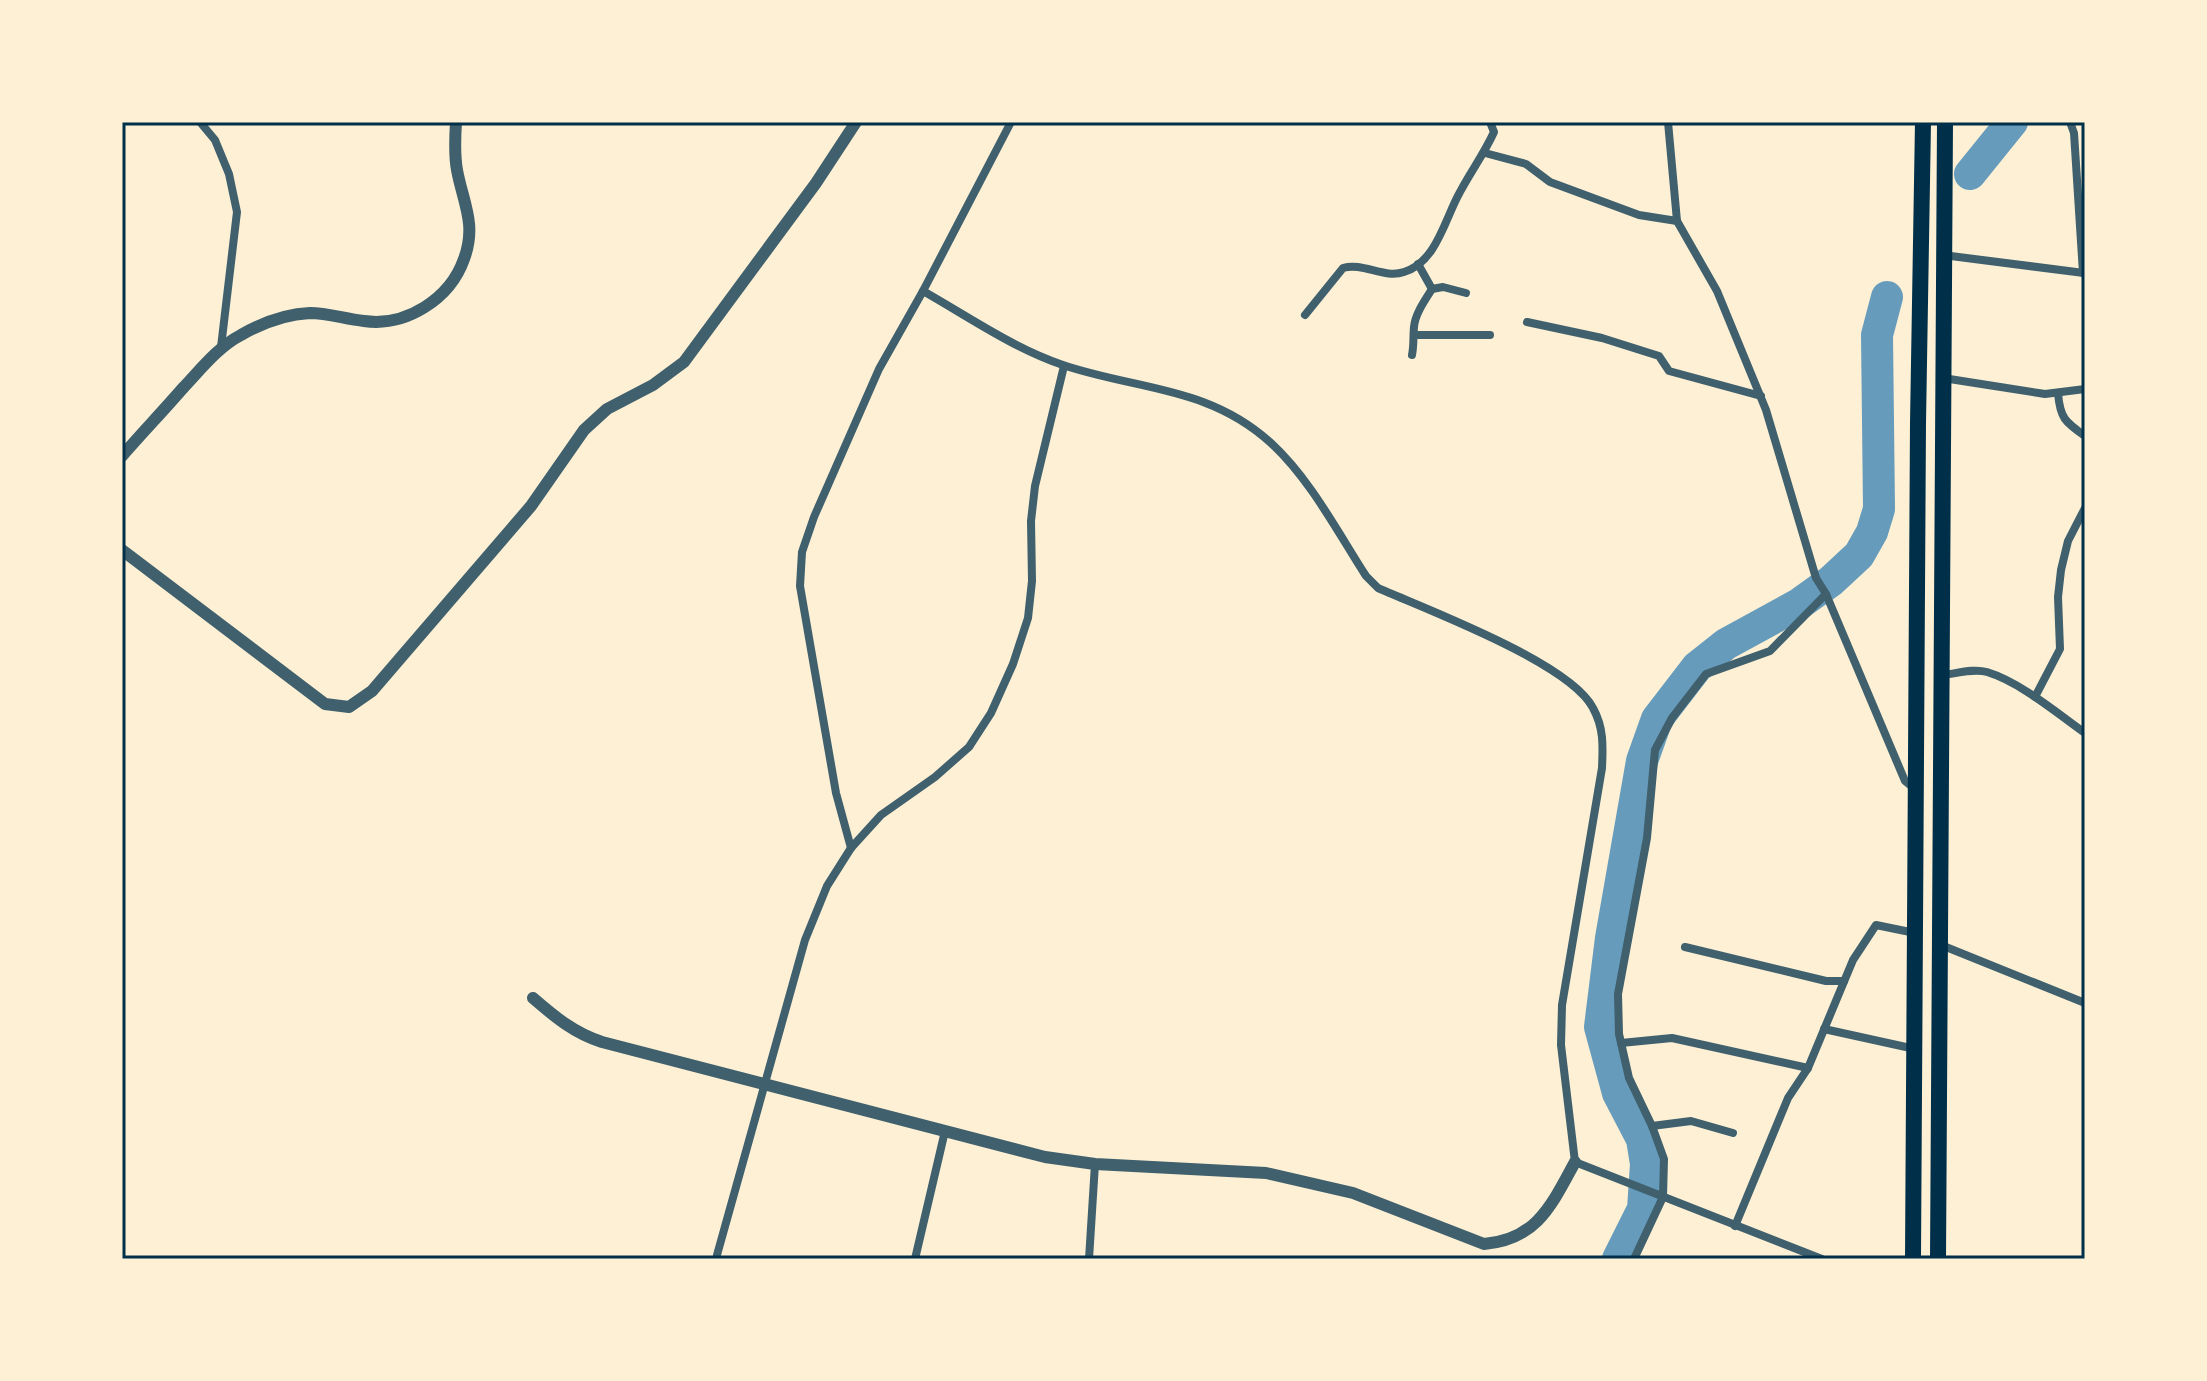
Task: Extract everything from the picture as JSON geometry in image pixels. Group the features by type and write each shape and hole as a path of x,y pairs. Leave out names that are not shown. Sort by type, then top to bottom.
{"main road":[{"path":"1913,1259 1923,122"},
{"path":"1938,1259 1945,122"}],"street":[{"path":"200,122 215,140 229,174 237,212 221,348"},
{"path":"122,456 221,348 238,336 286,315 311,313 366,322 394,321 417,313 438,297 454,280 465,258 469,235 469,208 457,173 454,147 456,122"},
{"path":"122,550 325,704 349,707 372,691 511,529 584,430 607,409 653,385 684,362 816,183 856,122"},
{"path":"851,848 836,793 800,586 802,552 827,483 879,369 1011,122"},
{"path":"1305,315 1343,268 1352,265 1394,274 1404,273 1418,264 1448,223 1459,193 1485,153 1494,132 1490,122"},
{"path":"1668,122 1677,221 1717,291 1761,396 1816,578 1826,594 1903,778 1917,791"},
{"path":"1943,255 2084,273 2074,133 2070,122"},
{"path":"1485,153 1526,164 1550,182 1639,215 1677,221"},
{"path":"1418,264 1432,289"},
{"path":"1412,355 1416,335 1414,328 1420,308 1432,289 1443,287 1466,293"},
{"path":"533,998 580,1035 1045,1157 1095,1164 1266,1173 1353,1193 1484,1244 1501,1243 1522,1235 1537,1222 1550,1206 1575,1162 1561,1045 1562,1018 1602,768 1604,736 1593,707 1577,687 1554,670 1378,588 1366,576 1299,473 1270,442 1219,407 1181,393 1064,366 1023,349 923,291"},
{"path":"1527,322 1602,338 1659,356 1669,371 1761,396"},
{"path":"1416,335 1490,335"},
{"path":"717,1255 805,940 827,886 851,848 881,815 935,777 969,747 997,701 1013,664 1028,618 1035,486 1064,366"},
{"path":"1942,377 2024,392 2058,393 2085,389"},
{"path":"2058,393 2064,421 2085,436"},
{"path":"2035,697 2060,649 2058,597 2061,570 2068,541 2085,508"},
{"path":"1634,1259 1663,1197 1664,1159 1629,1078 1621,1043 1618,994 1647,838 1655,750 1672,718 1706,674 1770,651 1826,594"},
{"path":"1942,675 1977,670 1988,672 2035,697 2085,733"},
{"path":"1735,1226 1788,1098 1808,1068 1853,960 1876,925 1915,933"},
{"path":"1938,944 2085,1003"},
{"path":"1685,947 1826,981 1844,981"},
{"path":"1824,1029 1915,1049"},
{"path":"1621,1043 1672,1038 1808,1068"},
{"path":"1652,1126 1691,1121 1733,1133"},
{"path":"915,1259 945,1131"},
{"path":"1575,1162 1822,1259"},
{"path":"1089,1259 1095,1164"}],"waterway":[{"path":"1970,174 2012,122"},
{"path":"1618,1259 1643,1209 1646,1164 1642,1139 1618,1093 1600,1027 1611,938 1642,761 1657,719 1697,667 1726,644 1799,604 1831,581 1859,555 1872,532 1879,509 1877,335 1887,297"}]}
